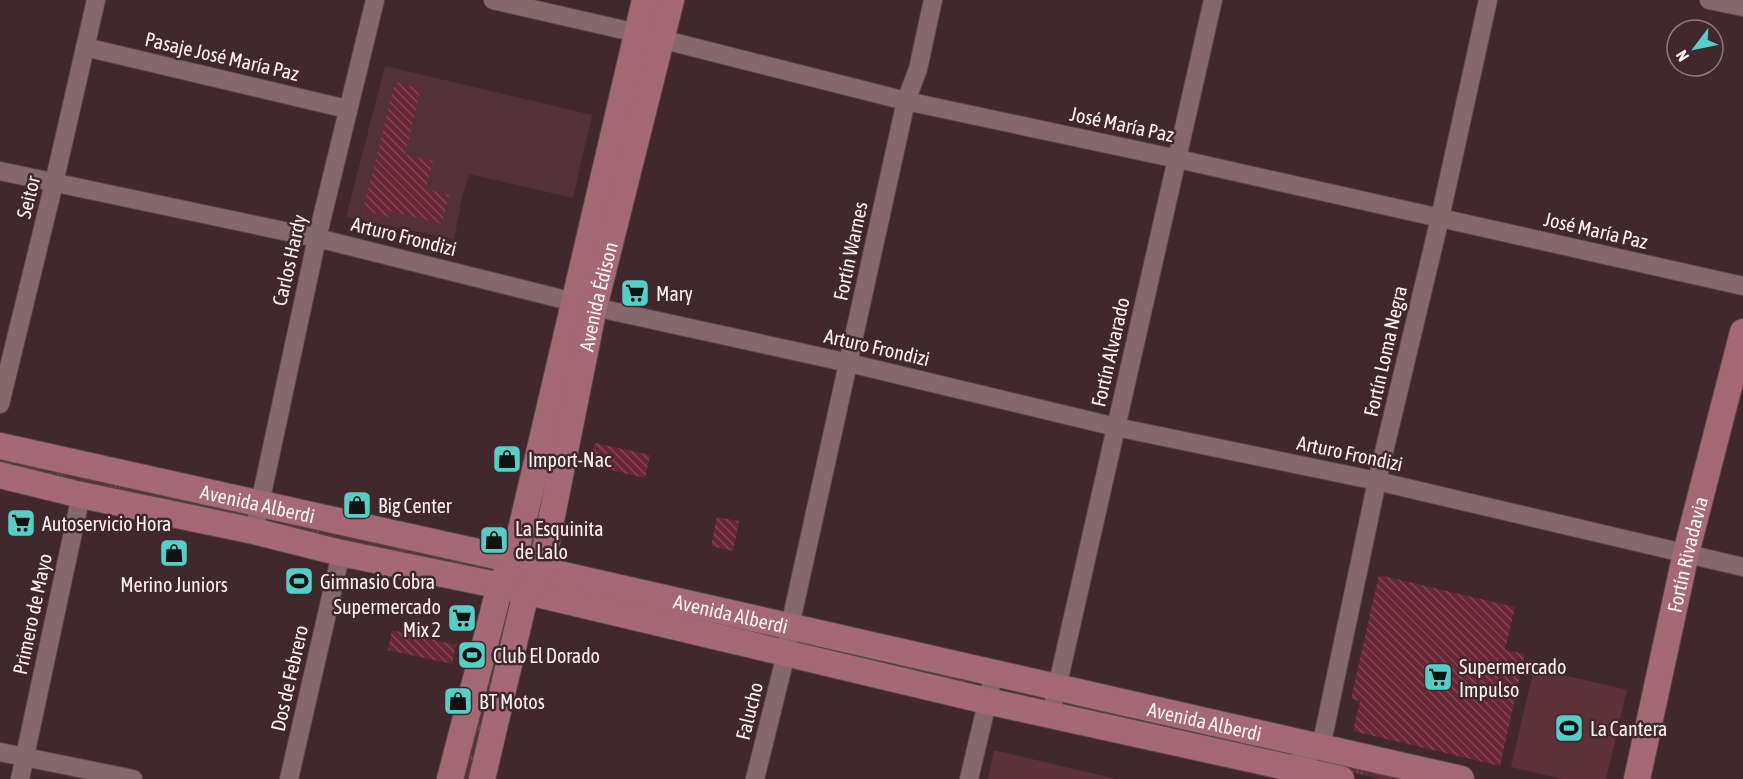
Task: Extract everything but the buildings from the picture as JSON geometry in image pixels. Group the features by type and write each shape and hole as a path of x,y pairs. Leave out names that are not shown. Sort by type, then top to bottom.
{"main road":[{"name":"Avenida Édison","path":"526,592 541,570 584,304 645,0"},
{"name":"Avenida Édison","path":"450,779 500,586 514,560 671,0"},
{"name":"Fortín Rivadavia","path":"1636,779 1686,553 1743,332"},
{"name":"Avenida Alberdi","path":"0,446 514,560 541,570 1461,779"},
{"name":"Avenida Alberdi","path":"0,475 81,495 254,531 341,553 526,592 987,701 1051,714 1287,773 1341,779"},
{"path":"482,779 526,592"}],"street":[{"name":"Seitor","path":"0,404 96,0"},
{"name":"Carlos Hardy","path":"254,531 316,238 375,0"},
{"name":"José María Paz","path":"493,0 637,33 906,101 1178,159 1743,286"},
{"name":"Fortín Warnes","path":"786,654 790,626 906,101 918,69 933,0"},
{"name":"Fortín Alvarado","path":"1051,714 1213,0"},
{"name":"Fortín Loma Negra","path":"1321,747 1377,481 1440,218 1488,0"},
{"path":"1709,0 1743,7"},
{"name":"Pasaje José María Paz","path":"85,47 347,109"},
{"name":"Arturo Frondizi","path":"0,171 316,238 584,304 849,363 1116,427 1377,481 1743,567"},
{"name":"Primero de Mayo","path":"20,779 81,495"},
{"name":"Dos de Febrero","path":"289,779 341,553"},
{"name":"Falucho","path":"755,779 786,654"},
{"path":"969,779 994,673"},
{"path":"1287,773 1321,747"},
{"path":"0,752 133,779"}],"shaded area":[{"path":"385,66 592,115 573,198 469,174 454,239 346,217"}],"green space":[{"path":"5,457 244,512 242,522 2,467"},
{"path":"285,518 495,565 493,576 282,530"},
{"path":"505,602 515,605 470,779 460,779"},
{"path":"810,640 967,678 965,689 808,650"},
{"name":"La Cantera","path":"1534,668 1627,690 1606,779 1562,779 1511,767"},
{"path":"1076,700 1268,742 1265,753 1074,709"},
{"path":"994,750 1116,779 988,779"},
{"path":"1341,760 1423,779 1381,779 1339,769"}],"place":[{"name":"Mary","path":"635,293"},
{"name":"Import-Nac","path":"507,459"},
{"name":"Big Center","path":"357,505"},
{"name":"Autoservicio Hora","path":"21,523"},
{"name":"La Esquinita de Lalo","path":"494,540"},
{"name":"Merino Juniors","path":"174,553"},
{"name":"Gimnasio Cobra","path":"299,581"},
{"name":"Supermercado Mix 2","path":"462,618"},
{"name":"Club El Dorado","path":"472,655"},
{"name":"Supermercado Impulso","path":"1438,677"},
{"name":"BT Motos","path":"458,701"},
{"name":"La Cantera","path":"1569,728"}]}
